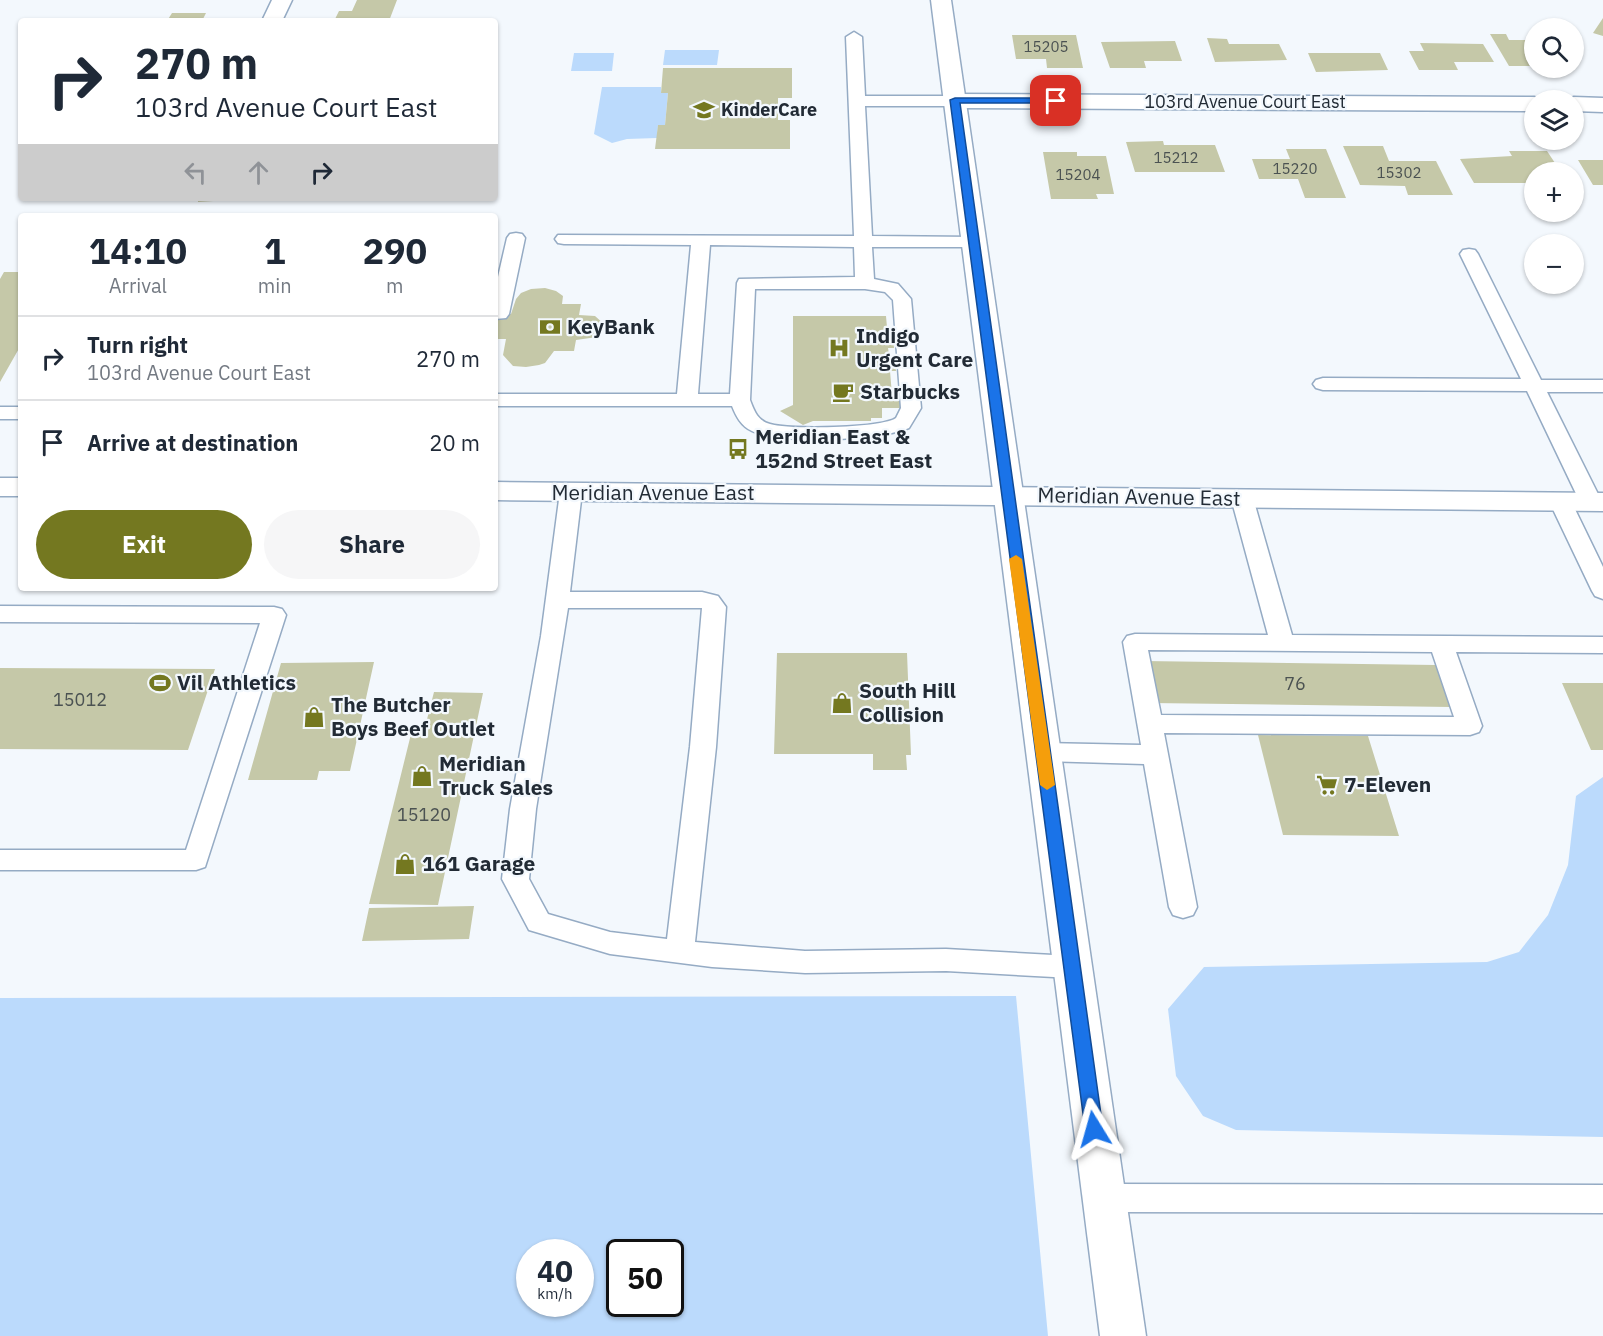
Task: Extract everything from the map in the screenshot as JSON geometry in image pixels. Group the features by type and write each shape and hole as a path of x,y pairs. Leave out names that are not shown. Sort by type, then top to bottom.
{"main road":[{"path":"273,18 282,0"},
{"path":"941,0 1123,1336"},
{"name":"103rd Avenue Court East","path":"955,100 1524,104"},
{"path":"1584,105 1603,105"},
{"path":"0,487 18,487"},
{"name":"Meridian Avenue East","path":"498,491 1597,502"}],"lane":[{"path":"854,37 865,284"},
{"path":"857,100 955,100"},
{"path":"498,255 508,238 499,314"},
{"path":"564,239 974,242"},
{"path":"687,400 701,240"},
{"path":"1469,254 1533,386 1597,502"},
{"path":"746,284 865,284 891,288 902,300 911,408 909,416 901,424 878,431 770,431 754,426 748,419 740,400 746,284"},
{"path":"1323,384 1603,386"},
{"path":"498,400 740,400"},
{"path":"0,413 18,413"},
{"path":"571,492 553,636 523,809 515,879 538,922 610,943 805,962 946,960 1072,967"},
{"path":"1242,498 1282,643"},
{"path":"1560,501 1603,591"},
{"path":"557,600 702,600 710,602 714,607 703,747 680,951"},
{"path":"0,614 274,615 196,860 0,860"},
{"path":"1183,907 1135,642 1603,645"},
{"path":"1149,724 1470,726 1441,644"},
{"path":"1043,752 1156,756"},
{"path":"1104,1198 1603,1199"}],"shaded area":[{"path":"665,50 719,50 717,65 663,65"},
{"path":"574,53 614,53 612,71 571,71"},
{"path":"602,87 661,87 661,93 668,93 665,125 658,125 657,138 627,139 612,143 594,134"},
{"path":"1603,777 1603,1137 1236,1130 1203,1116 1176,1076 1168,1009 1204,967 1487,962 1519,952 1548,915 1568,865 1576,796"},
{"path":"1016,996 1048,1336 0,1336 0,998"}],"building":[{"path":"357,0 397,0 390,18 336,18 339,11 352,11"},
{"path":"172,13 206,13 204,18 169,18"},
{"path":"1603,18 1603,36 1593,33"},
{"path":"1490,34 1506,34 1509,40 1524,40 1524,66 1509,66"},
{"path":"1012,35 1076,35 1083,68 1047,68 1046,59 1016,59"},
{"path":"1207,38 1227,39 1229,44 1279,44 1287,60 1215,62"},
{"path":"1175,41 1182,61 1144,61 1146,68 1110,68 1101,42"},
{"path":"1420,43 1483,44 1494,62 1454,62 1458,70 1419,70 1409,51 1424,51"},
{"path":"1308,53 1380,53 1388,70 1316,72"},
{"path":"663,68 792,68 792,98 778,98 778,120 790,120 790,149 655,149 658,125 665,125 668,93 661,93"},
{"path":"1163,141 1164,145 1215,145 1225,172 1135,172 1126,142"},
{"path":"1343,146 1383,146 1389,161 1436,161 1453,195 1408,195 1405,186 1360,185"},
{"path":"1286,149 1326,149 1346,198 1305,198 1298,179 1259,179 1252,159 1290,159"},
{"path":"1509,151 1547,151 1554,162 1524,162 1524,183 1474,183 1460,159 1512,156"},
{"path":"1043,152 1077,152 1077,156 1106,156 1114,194 1096,194 1098,199 1051,199"},
{"path":"1578,160 1603,160 1603,185 1593,185 1584,170 1584,162"},
{"path":"4,272 18,272 18,350 0,382 0,279"},
{"name":"KeyBank","path":"545,288 556,291 563,296 562,304 581,304 579,315 595,316 605,325 602,333 597,337 576,340 574,351 554,351 545,363 526,367 513,366 503,355 506,339 498,339 498,314 511,314 516,299 521,293 531,289"},
{"path":"793,316 886,316 888,339 893,338 894,348 888,348 890,360 895,360 896,371 890,371 892,395 900,395 901,408 882,408 882,418 871,418 871,421 813,421 803,425 780,411 793,405"},
{"name":"South Hill Collision","path":"777,653 907,653 911,755 906,755 907,770 873,770 873,754 774,754"},
{"path":"1143,661 1436,665 1451,707 1150,703"},
{"name":"The Butcher Boys Beef Outlet","path":"374,662 350,771 319,771 317,780 248,780 281,663"},
{"path":"0,668 215,669 188,750 0,749"},
{"path":"1562,683 1603,683 1603,750 1591,750"},
{"path":"434,692 483,693 438,905 369,904 413,726 425,727"},
{"name":"7-Eleven","path":"1258,735 1368,736 1399,836 1283,835"},
{"path":"474,906 469,939 362,941 369,908"}],"slow traffic":[{"path":"1016,559 1047,785"}],"place":[{"name":"KinderCare","path":"704,110"},
{"name":"KeyBank","path":"550,327"},
{"name":"Indigo Urgent Care","path":"839,348"},
{"name":"Starbucks","path":"843,392"},
{"name":"Meridian East & 152nd Street East","path":"738,449"},
{"name":"Vil Athletics","path":"160,683"},
{"name":"South Hill Collision","path":"842,703"},
{"name":"The Butcher Boys Beef Outlet","path":"314,717"},
{"name":"Meridian Truck Sales","path":"422,776"},
{"name":"7-Eleven","path":"1327,785"},
{"name":"161 Garage","path":"405,864"}],"route":[{"path":"1056,101 955,100 1094,1129"}]}
